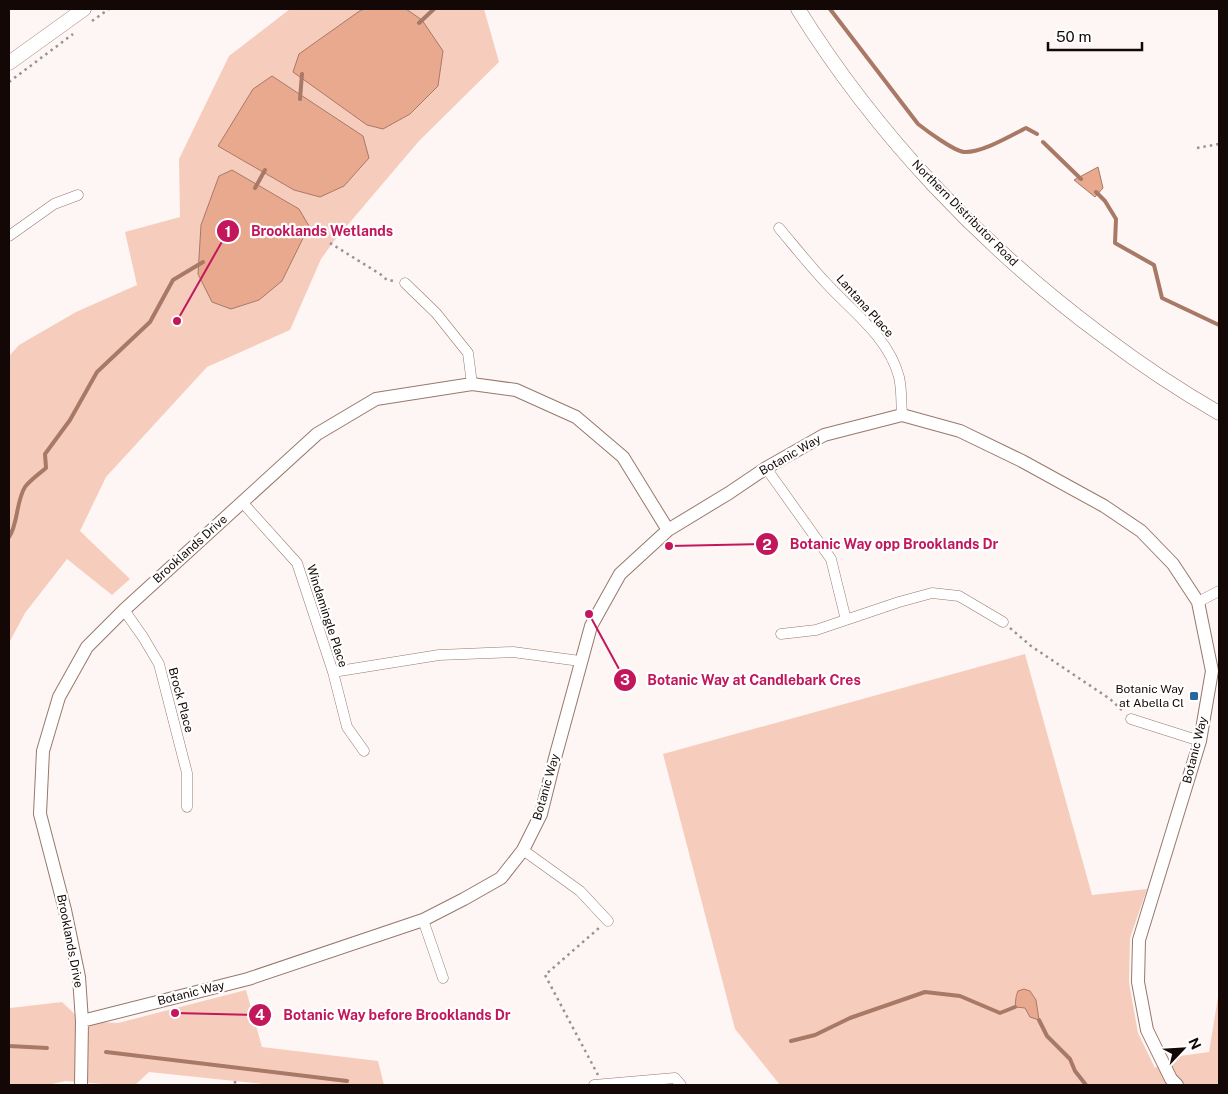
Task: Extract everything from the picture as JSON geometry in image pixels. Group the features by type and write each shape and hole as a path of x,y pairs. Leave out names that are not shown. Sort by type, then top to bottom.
{"main road":[{"path":"9,63 84,9"},
{"name":"Northern Distributor Road","path":"798,9 844,77 880,124 952,204 998,250 1067,309 1124,352 1219,413"}],"street":[{"path":"9,236 54,204 78,195"},
{"name":"Lantana Place","path":"779,228 827,283 876,334 888,352 898,375 902,415"},
{"path":"406,283 436,313 468,353 472,384"},
{"name":"Brooklands Drive","path":"81,1085 82,1021 79,977 65,910 40,814 43,751 59,698 87,647 124,610 317,434 376,399 472,384 516,390 576,417 623,456 668,530"},
{"name":"Botanic Way","path":"82,1021 248,979 423,920 501,878 523,850 541,814 580,661 591,626 620,574 668,530 766,468 824,435 902,415 960,431 1022,461 1104,506 1141,531 1173,564 1198,602 1212,671 1200,741 1139,940 1138,982 1146,1030 1171,1080 1177,1085"},
{"path":"766,468 830,559 846,620"},
{"name":"Windamingle Place","path":"242,502 298,563 333,672 347,727 364,751"},
{"path":"1198,602 1219,591"},
{"path":"781,634 816,630 932,593 959,596 1002,622"},
{"name":"Brock Place","path":"124,610 159,664 187,773 187,807"},
{"path":"333,672 439,655 514,652 580,661"},
{"path":"1131,719 1200,741"},
{"path":"523,850 580,891 608,921"},
{"path":"423,920 443,978"},
{"path":"594,1085 676,1078 682,1085"}],"path":[{"path":"85,26 109,9"},
{"path":"9,82 78,31"},
{"path":"1197,148 1219,144"},
{"path":"330,243 387,280"},
{"path":"1002,622 1031,646 1110,699 1131,719"},
{"path":"592,1064 545,974 608,921"}],"shaded area":[{"path":"290,9 484,9 499,62 419,141 334,241 321,259 290,330 207,367 106,477 80,531 130,579 112,595 67,559 25,613 9,643 9,356 19,345 76,312 137,285 125,232 180,217 179,159 229,56"},
{"path":"406,9 422,20 443,51 438,86 410,114 383,129 367,125 293,72 299,54 361,10"},
{"path":"272,76 363,136 369,158 344,186 320,197 294,190 218,146 253,89"},
{"path":"1098,167 1103,188 1095,197 1074,180"},
{"path":"232,170 299,209 309,226 282,281 259,300 231,309 212,302 198,274 201,225 219,176"},
{"path":"1025,654 1092,895 1147,889 1130,938 1129,983 1138,1033 1155,1068 1172,1057 1209,1052 1219,991 1219,1085 780,1085 735,1029 663,754"},
{"path":"1024,989 1030,991 1036,1000 1039,1020 1030,1017 1025,1008 1015,1007 1018,991"},
{"path":"246,990 262,1047 378,1061 384,1085 272,1085 149,1072 135,1085 65,1081 48,1085 9,1085 9,1003 10,1008 62,1002 82,1021 118,1023"}],"waterway":[{"path":"419,23 434,9"},
{"path":"830,9 918,124 947,145 960,151 971,152 996,143 1026,128 1037,134"},
{"path":"300,99 302,74"},
{"path":"1043,142 1081,179"},
{"path":"255,188 265,170"},
{"path":"1096,192 1105,201 1116,219 1115,243 1154,265 1162,298 1219,325"},
{"path":"9,537 25,487 46,468 45,454 70,420 97,372 150,322 173,280 203,262"},
{"path":"791,1041 815,1035 850,1018 925,992 960,996 1000,1013 1015,1007"},
{"path":"1039,1020 1047,1036 1070,1059 1075,1071 1086,1085"},
{"path":"9,1046 47,1048"},
{"path":"106,1052 347,1081"}],"place":[{"name":"Brooklands Wetlands","path":"177,321"},
{"name":"Botanic Way opp Brooklands Dr","path":"669,546"},
{"name":"Botanic Way at Candlebark Cres","path":"589,614"},
{"name":"Botanic Way at Abella Cl","path":"1194,696"},
{"name":"Botanic Way before Brooklands Dr","path":"175,1013"}]}
